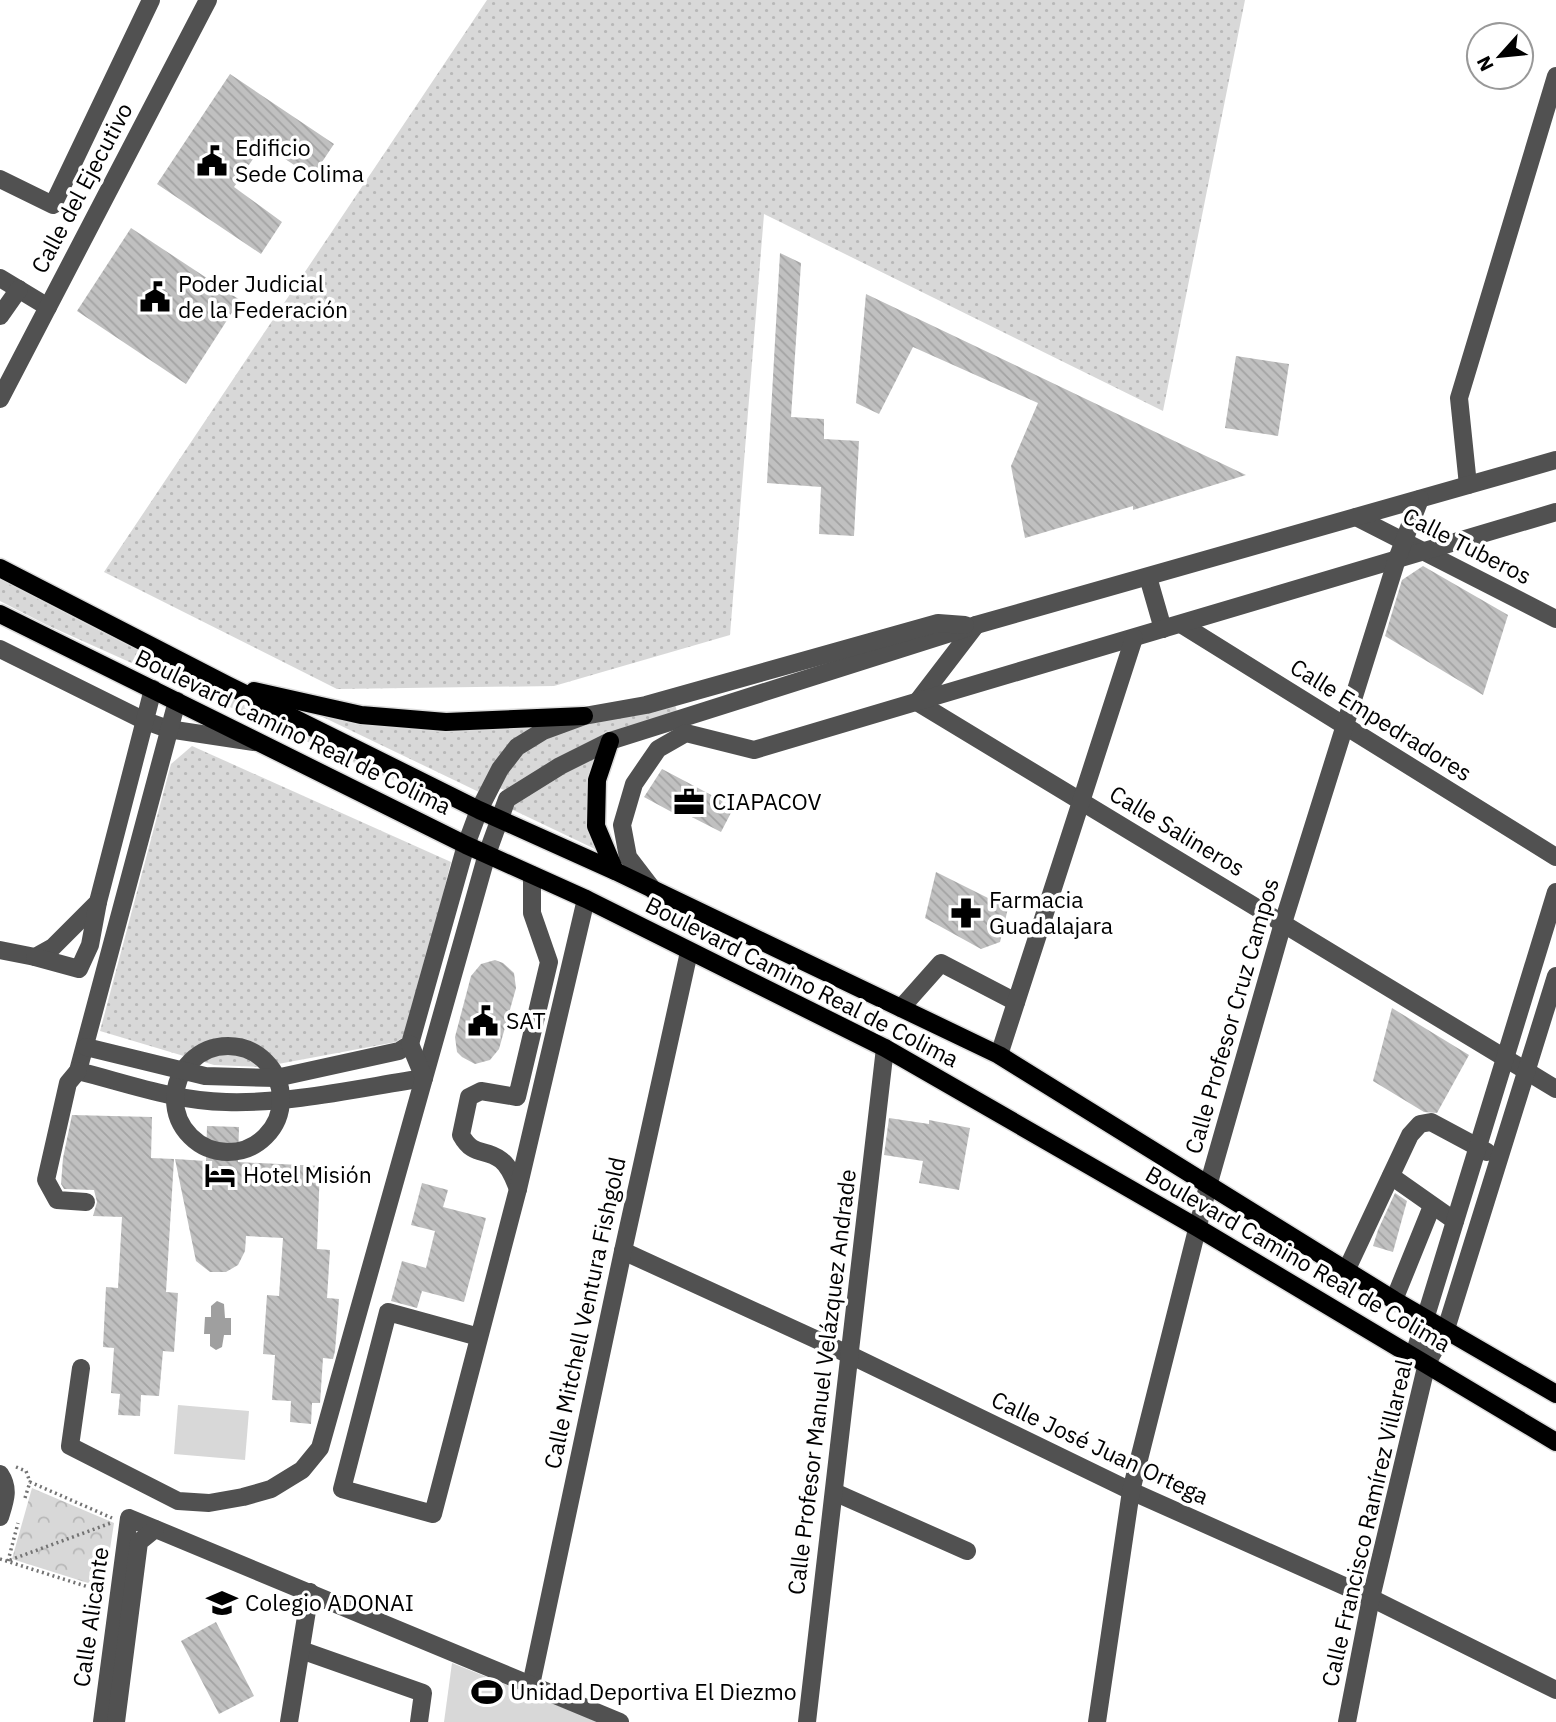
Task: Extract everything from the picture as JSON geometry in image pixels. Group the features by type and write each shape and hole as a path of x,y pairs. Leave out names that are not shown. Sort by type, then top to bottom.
{"main road":[{"name":"Boulevard Camino Real de Colima","path":"0,568 479,810 615,871 999,1055 1346,1271 1556,1394"},
{"name":"Boulevard Camino Real de Colima","path":"0,614 466,845 586,899 885,1048 1198,1228 1556,1442"},
{"path":"227,685 361,715 446,722 584,716"},
{"path":"610,741 597,780 596,827 615,871"}],"street":[{"path":"3,180 53,205 151,0"},
{"name":"Calle del Ejecutivo","path":"0,399 208,0"},
{"path":"1468,485 1458,398 1556,76"},
{"path":"0,278 48,307"},
{"path":"0,316 19,289"},
{"path":"80,1368 70,1446 178,1501 209,1503 271,1489 302,1470 320,1448 487,854 507,799 560,766 610,741 683,726 976,625 1556,460"},
{"name":"Calle Profesor Cruz Campos","path":"1097,1722 1132,1492 1208,1186 1283,923 1397,559 1420,499"},
{"path":"683,726 754,750 1556,512"},
{"name":"Calle Tuberos","path":"1356,517 1556,619"},
{"path":"1148,577 1172,626"},
{"path":"424,1078 410,1044 466,845 479,810 500,769 517,747 543,731 584,716 646,705 937,623 976,625"},
{"path":"917,702 976,625"},
{"name":"Calle Empedradores","path":"1172,626 1344,726 1556,857"},
{"path":"999,1055 1134,638"},
{"path":"0,649 144,720 168,729 265,744"},
{"path":"0,950 79,969 90,945 98,902 153,689"},
{"path":"86,1202 57,1200 46,1180 68,1083 78,1071 86,1047 177,701"},
{"name":"Calle Salineros","path":"917,702 1556,1088"},
{"path":"654,891 628,857 622,825 634,784 658,749 683,726"},
{"path":"518,1189 511,1172 501,1160 468,1148 461,1135 469,1097 481,1091 517,1097 550,962 532,913 532,875"},
{"name":"Calle Francisco Ramírez Villareal","path":"1347,1722 1420,1359 1425,1317 1556,892"},
{"path":"479,1337 388,1312 342,1489 433,1514 518,1189 586,899"},
{"path":"35,957 53,947 98,902"},
{"name":"Calle Mitchell Ventura Fishgold","path":"531,1685 689,952"},
{"path":"901,1008 941,963 1016,1002"},
{"name":"Calle Francisco Ramírez Villareal","path":"1420,1359 1446,1329 1556,976"},
{"path":"86,1047 205,1076 276,1078 399,1051 410,1044"},
{"path":"223,1045 240,1046 255,1053 268,1064 276,1078 281,1100 278,1116 270,1131 258,1143 243,1150 226,1152 210,1149 189,1135 176,1113 174,1096 182,1071 193,1058 207,1049 223,1045"},
{"name":"Calle Profesor Manuel Velázquez Andrade","path":"807,1722 885,1048"},
{"path":"78,1071 174,1096 225,1102 281,1100 424,1078"},
{"path":"1346,1271 1410,1135 1420,1124 1431,1122 1499,1160"},
{"path":"1391,1176 1455,1221"},
{"path":"1394,1300 1432,1206"},
{"name":"Calle José Juan Ortega","path":"623,1251 850,1355 1132,1492 1371,1598 1556,1690"},
{"path":"0,1517 7,1493 1,1475"},
{"path":"834,1492 967,1551"},
{"name":"Calle Alicante","path":"102,1722 129,1518 155,1529 139,1542 117,1722"},
{"path":"155,1529 620,1722"},
{"path":"289,1722 310,1592"},
{"path":"300,1650 423,1693 419,1722"}],"path":[{"path":"8,1561 117,1520 30,1482 22,1508"},
{"path":"8,1561 19,1521"},
{"path":"0,1559 118,1596"}],"green space":[{"path":"487,0 1245,0 1163,411 764,214 730,635 554,686 337,689 104,572"},
{"path":"0,579 444,803 47,625 0,601"},
{"path":"675,704 677,712 507,791 499,788 510,767 520,756 553,736 594,722"},
{"path":"302,707 431,727 535,729 479,792"},
{"path":"192,746 451,862 408,1034 396,1042 262,1067 214,1065 100,1031 171,764"},
{"path":"597,756 587,803 595,849 509,808 565,772"},
{"path":"178,1405 249,1411 245,1460 174,1454"},
{"path":"32,1488 114,1523 104,1588 12,1559"},
{"name":"Unidad Deportiva El Diezmo","path":"452,1663 599,1722 444,1722"}],"shaded area":[{"path":"217,1301 224,1304 225,1318 231,1318 231,1335 224,1335 222,1347 216,1350 210,1346 210,1334 204,1334 205,1317 211,1317 211,1306"}],"building":[{"name":"Edificio Sede Colima","path":"230,74 334,144 312,177 263,144 234,187 282,222 261,254 157,184"},
{"path":"131,228 240,300 186,384 77,311"},
{"path":"780,253 801,263 791,417 824,419 824,439 859,441 854,536 819,534 821,487 767,483"},
{"path":"866,294 1246,475 1133,510 1133,506 1025,538 1011,466 1038,403 913,347 879,414 856,403"},
{"path":"1236,356 1289,364 1278,436 1225,428"},
{"path":"1423,566 1508,615 1483,695 1385,636 1402,580"},
{"name":"CIAPACOV","path":"662,769 734,807 721,832 682,812 679,816 644,797"},
{"name":"Farmacia Guadalajara","path":"936,872 1008,908 1000,942 981,949 925,918"},
{"name":"SAT","path":"495,960 514,973 516,988 499,1049 490,1060 475,1064 457,1052 455,1037 471,976 481,964"},
{"path":"1392,1008 1469,1055 1437,1113 1424,1112 1373,1081"},
{"path":"72,1115 152,1117 151,1158 174,1159 166,1292 178,1293 174,1352 163,1351 159,1396 141,1395 140,1416 118,1415 120,1394 111,1393 114,1348 103,1347 106,1287 118,1288 122,1217 93,1216 97,1202 94,1190 64,1189 61,1184 63,1158"},
{"path":"889,1118 929,1124 929,1120 970,1128 959,1190 919,1183 923,1161 884,1155"},
{"path":"207,1126 239,1127 238,1162 320,1166 317,1249 330,1250 327,1298 339,1299 335,1351 333,1359 323,1358 320,1403 312,1403 311,1424 290,1422 291,1401 272,1400 275,1355 263,1354 267,1295 279,1296 283,1238 246,1236 245,1251 238,1265 226,1272 210,1272 196,1261 175,1159 206,1161"},
{"path":"422,1183 448,1190 443,1207 486,1218 464,1302 422,1291 417,1308 391,1301 402,1261 426,1268 435,1231 411,1225"},
{"path":"1395,1193 1407,1201 1393,1252 1373,1246"},
{"path":"216,1622 254,1696 219,1714 181,1641"}],"place":[{"name":"Edificio Sede Colima","path":"212,161"},
{"name":"Poder Judicial de la Federación","path":"155,297"},
{"name":"CIAPACOV","path":"689,802"},
{"name":"Farmacia Guadalajara","path":"966,913"},
{"name":"SAT","path":"483,1021"},
{"name":"Hotel Misión","path":"220,1175"},
{"name":"Colegio ADONAI","path":"222,1603"},
{"name":"Unidad Deportiva El Diezmo","path":"487,1692"}]}
